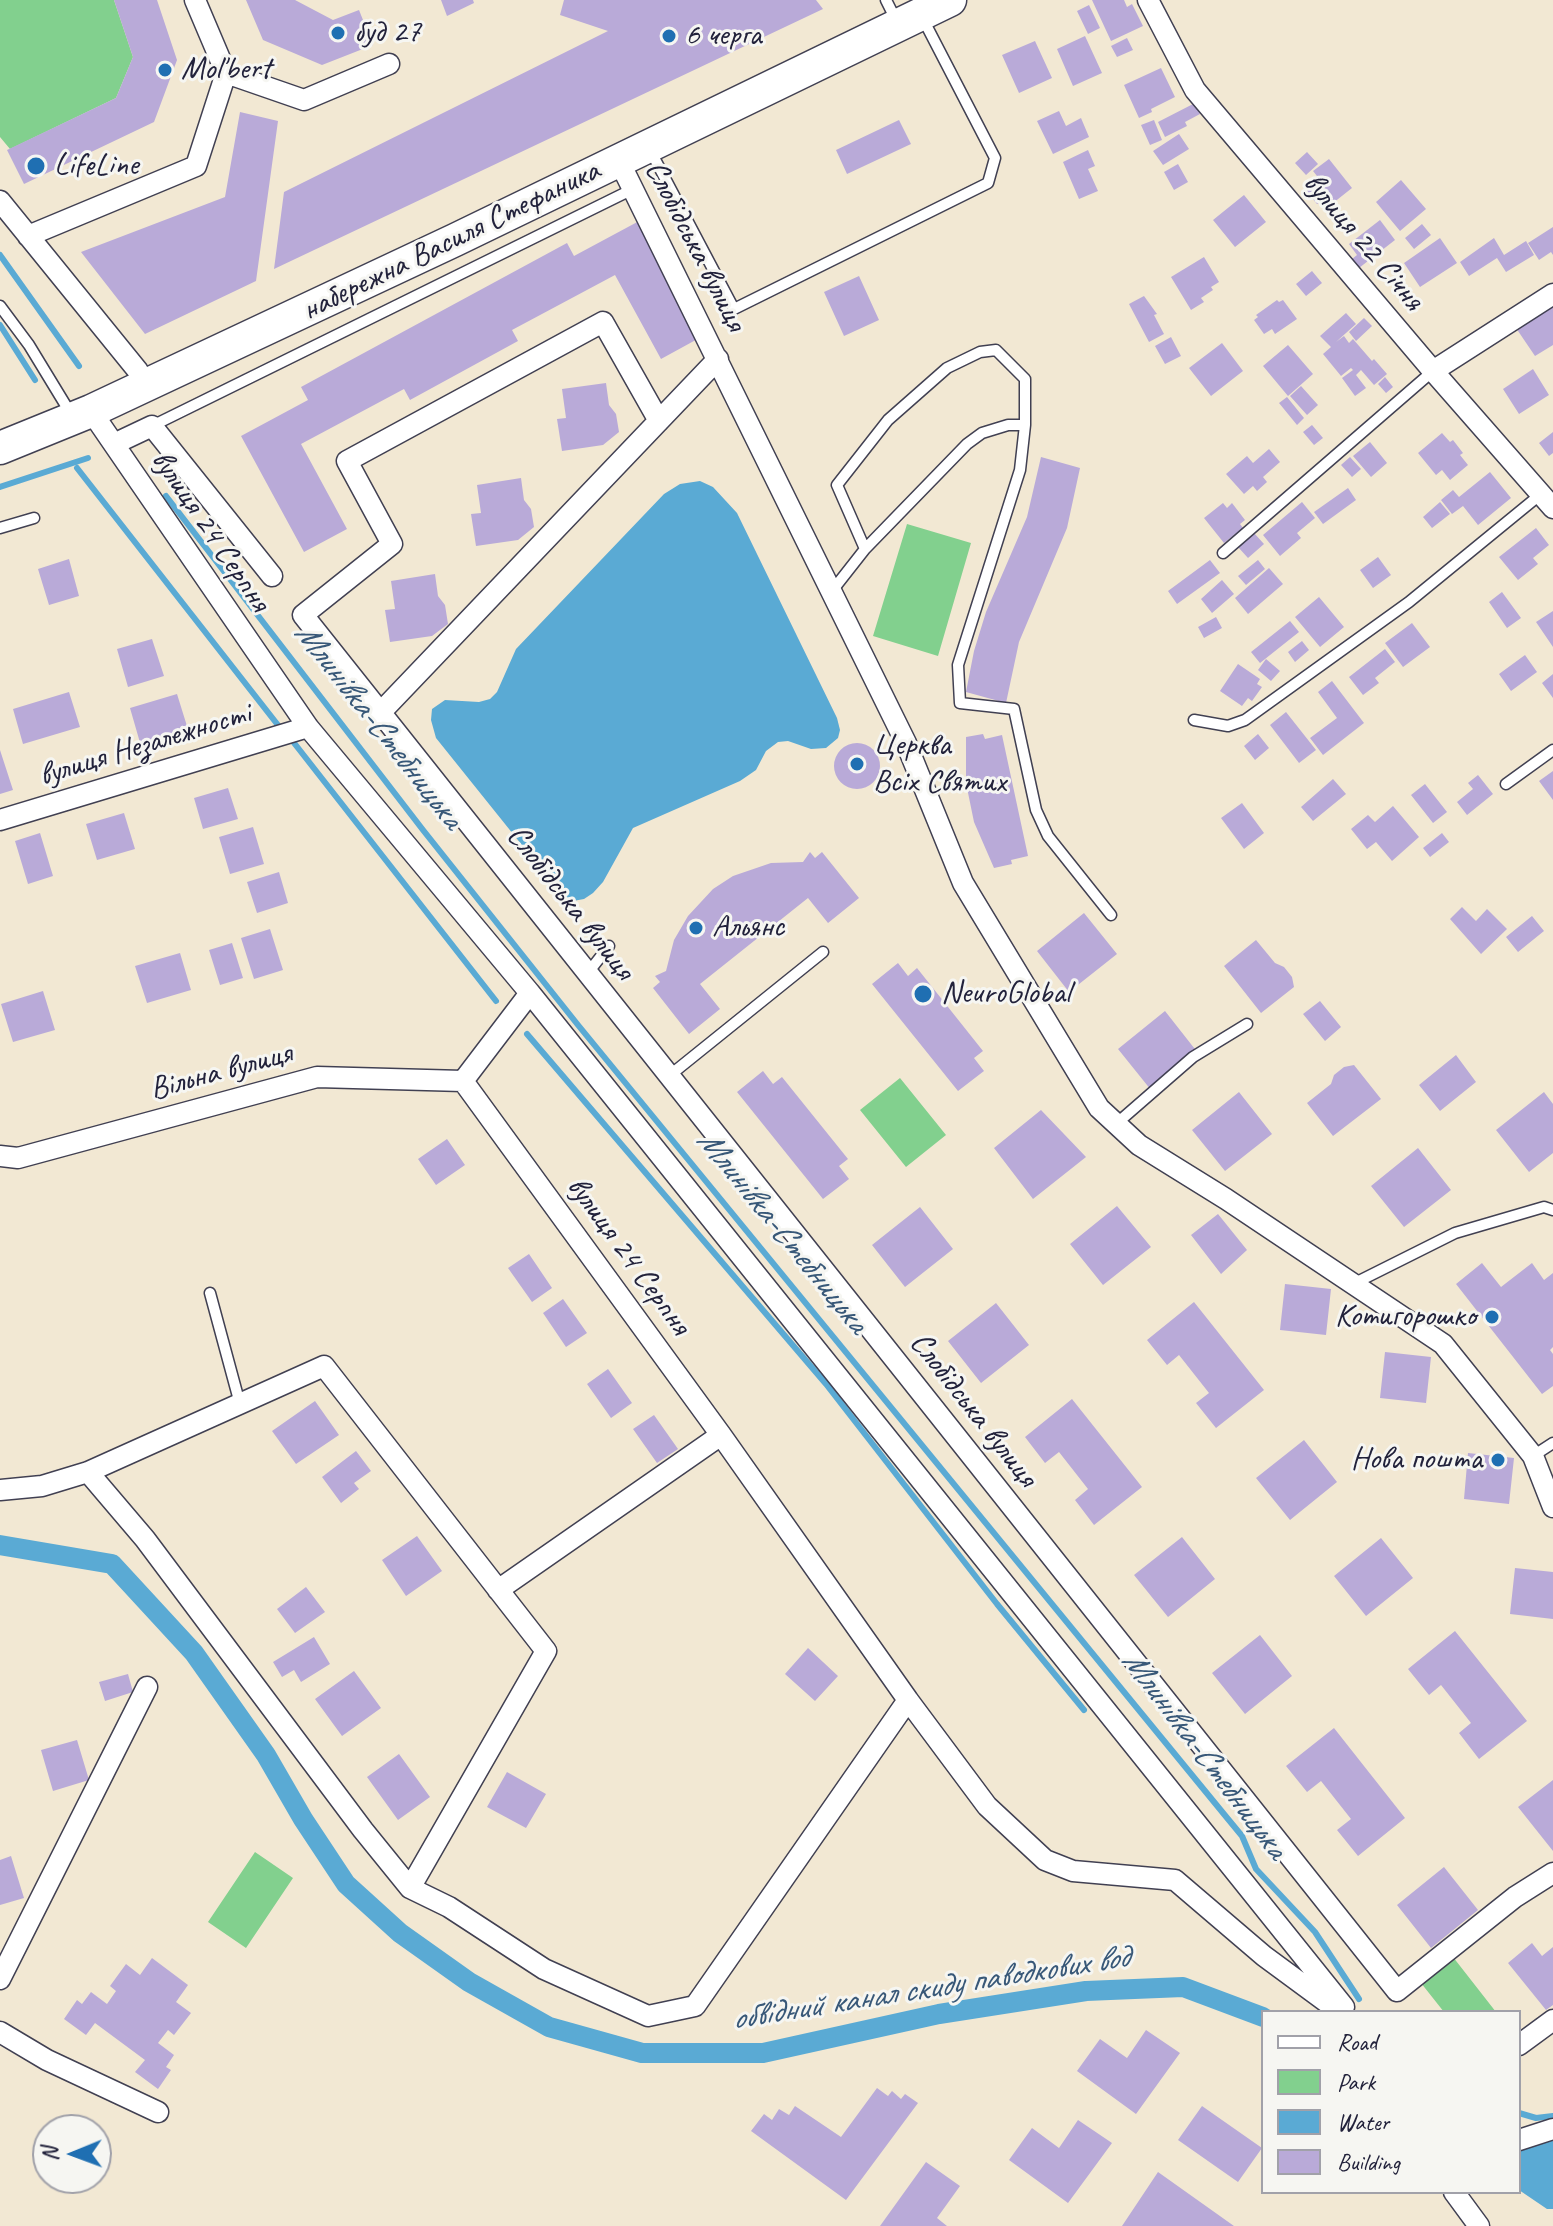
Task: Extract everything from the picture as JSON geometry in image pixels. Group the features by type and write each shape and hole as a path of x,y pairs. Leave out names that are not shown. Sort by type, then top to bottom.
{"main road":[{"name":"набережна Василя Стефаника","path":"0,448 82,414 619,161 902,13 950,0"}],"street":[{"path":"28,236 196,166 226,73 195,0"},
{"name":"вулиця 22 Січня","path":"1148,0 1195,90 1547,501"},
{"path":"226,73 304,100 389,64"},
{"name":"Слобідська вулиця","path":"619,161 906,743 963,883 1099,1108 1139,1145 1226,1199 1443,1344 1533,1456 1553,1507"},
{"path":"0,201 138,371"},
{"path":"1433,371 1553,294"},
{"name":"Слобідська вулиця","path":"659,421 603,322 347,461 392,544 303,615 1397,1991 1515,1897 1553,1873"},
{"name":"Слобідська вулиця","path":"380,713 718,359"},
{"name":"вулиця 24 Серпня","path":"82,414 114,444 308,727 530,993 1347,2010"},
{"path":"114,444 152,426 272,576"},
{"name":"вулиця Незалежності","path":"0,820 308,727"},
{"path":"463,1081 530,993"},
{"name":"Вільна вулиця","path":"0,1156 18,1158 317,1077 463,1081"},
{"name":"вулиця 24 Серпня","path":"463,1081 987,1806 1045,1860 1073,1871 1175,1880 1264,1956 1337,2010"},
{"path":"0,1490 42,1486 88,1472 324,1366 546,1651 410,1888"},
{"path":"498,1590 721,1435"},
{"path":"88,1472 145,1539 410,1888 449,1907 544,1969 648,2016 695,2006 908,1700"},
{"path":"0,1979 147,1687"},
{"path":"1521,2044 1553,2020"},
{"path":"0,2032 47,2060 158,2112"},
{"path":"1521,2139 1553,2129"},
{"path":"1455,2194 1479,2226"}],"lane":[{"path":"648,147 734,309 988,183 995,158 902,13"},
{"path":"152,426 633,189"},
{"path":"0,306 82,414"},
{"path":"865,549 837,485 888,420 947,368 980,352 996,350 1025,379 1025,425 1020,470 958,665 960,703 1014,709 1036,810 1048,836 1111,915"},
{"path":"1223,553 1433,371"},
{"path":"832,591 865,549 967,444 982,433 1008,425 1025,425"},
{"path":"1194,720 1228,726 1245,720 1547,501"},
{"path":"0,528 34,518"},
{"path":"1506,784 1553,750"},
{"path":"587,974 609,946"},
{"path":"669,1076 823,952"},
{"path":"1116,1124 1193,1057 1247,1024"},
{"path":"1353,1284 1455,1233 1544,1207 1553,1210"},
{"path":"210,1293 240,1404"},
{"path":"1533,1456 1553,1443"}],"green space":[{"path":"0,0 114,0 133,57 116,98 10,149 0,137"},
{"path":"907,524 971,543 938,656 873,636"},
{"path":"900,1078 946,1135 906,1167 860,1110"},
{"path":"255,1852 293,1878 246,1948 208,1922"},
{"path":"1453,1957 1494,2010 1442,2010 1421,1983"}],"water":[{"path":"700,481 713,487 737,513 837,718 838,738 826,748 811,749 788,741 778,742 766,751 756,770 740,781 633,828 603,882 584,899 573,901 562,895 436,738 431,720 432,709 445,700 479,702 490,699 497,692 516,649 664,494 680,484"},
{"path":"1553,2126 1553,2209 1547,2209 1521,2191 1521,2139"}],"building":[{"path":"114,0 157,0 177,60 154,122 24,184 7,150 116,98 133,57"},
{"path":"246,0 295,0 333,20 359,10 373,45 322,65 263,40"},
{"path":"441,0 473,0 474,3 447,16"},
{"path":"564,0 816,0 823,9 274,269 284,192 608,31 560,15"},
{"path":"1092,0 1124,0 1127,7 1132,4 1143,26 1111,41"},
{"path":"1089,5 1100,28 1088,34 1077,11"},
{"path":"1085,36 1102,73 1073,86 1057,49"},
{"path":"1127,38 1133,50 1117,57 1111,46"},
{"path":"1035,41 1052,78 1019,93 1002,55"},
{"path":"1161,68 1175,97 1139,118 1124,85"},
{"path":"1195,103 1200,114 1185,122 1187,126 1165,137 1158,122"},
{"path":"1059,111 1066,126 1081,118 1089,137 1053,154 1037,121"},
{"path":"240,112 278,121 256,281 145,334 81,252 225,197"},
{"path":"899,120 911,144 847,174 836,150"},
{"path":"1154,120 1162,140 1150,145 1141,125"},
{"path":"1179,134 1189,149 1163,165 1153,151"},
{"path":"1088,150 1095,166 1088,169 1098,191 1079,199 1063,162"},
{"path":"1307,152 1318,164 1306,175 1295,163"},
{"path":"1329,159 1352,188 1328,207 1323,200 1317,204 1303,187 1317,176 1313,171"},
{"path":"1178,164 1188,182 1174,190 1164,172"},
{"path":"1401,180 1426,209 1400,231 1376,202"},
{"path":"1244,195 1266,222 1235,247 1213,220"},
{"path":"641,220 703,336 661,359 615,275 512,330 518,341 410,400 404,389 301,444 347,529 304,552 241,436 308,400 301,387 567,243 574,256"},
{"path":"1380,220 1395,240 1359,268 1352,259 1357,255 1349,244"},
{"path":"1422,224 1431,235 1414,249 1405,238"},
{"path":"1553,227 1553,255 1551,252 1539,260 1528,243"},
{"path":"1440,238 1457,263 1420,287 1404,263"},
{"path":"1494,238 1504,255 1526,241 1534,255 1506,272 1497,258 1469,276 1460,262"},
{"path":"1204,257 1219,282 1201,298 1204,302 1191,310 1171,277"},
{"path":"1312,271 1322,283 1306,296 1296,284"},
{"path":"859,276 879,320 844,336 824,292"},
{"path":"1144,296 1157,314 1154,315 1164,334 1149,342 1129,304"},
{"path":"1277,300 1283,300 1297,319 1275,334 1272,329 1264,334 1254,320 1258,317 1256,315"},
{"path":"1553,305 1553,345 1535,356 1516,328"},
{"path":"1346,313 1356,324 1336,342 1344,336 1349,343 1353,339 1387,374 1374,385 1361,370 1356,375 1366,388 1355,396 1342,378 1353,370 1351,368 1341,376 1323,354 1331,347 1320,336"},
{"path":"1364,318 1372,326 1356,341 1349,332"},
{"path":"1171,337 1181,356 1165,364 1155,346"},
{"path":"1222,343 1243,371 1211,396 1189,368"},
{"path":"1288,345 1313,374 1288,396 1263,366"},
{"path":"1533,369 1549,395 1519,414 1503,389"},
{"path":"1385,377 1393,387 1386,393 1378,384"},
{"path":"606,383 609,405 616,414 619,432 603,445 562,451 557,419 566,418 562,389"},
{"path":"1301,386 1318,405 1307,415 1290,396"},
{"path":"1287,397 1304,418 1297,425 1279,403"},
{"path":"1312,425 1323,438 1314,445 1303,432"},
{"path":"1553,432 1553,453 1549,456 1539,443"},
{"path":"1442,433 1450,442 1453,440 1468,465 1450,480 1442,470 1436,475 1418,453"},
{"path":"1370,442 1387,463 1371,477 1353,456"},
{"path":"1269,449 1280,462 1263,477 1267,482 1257,491 1253,486 1244,494 1226,474 1247,456 1253,463"},
{"path":"1041,457 1080,468 1067,528 1019,642 1006,703 966,692 986,612 1027,517"},
{"path":"1350,457 1361,469 1352,477 1341,465"},
{"path":"1490,472 1511,498 1478,525 1463,506 1452,514 1441,500 1453,490 1459,497"},
{"path":"521,478 524,500 531,509 534,527 518,540 476,546 471,514 481,513 477,485"},
{"path":"1348,488 1356,500 1323,524 1314,512"},
{"path":"1302,502 1315,518 1297,533 1301,538 1280,556 1263,535"},
{"path":"1440,502 1450,514 1432,528 1423,517"},
{"path":"1223,503 1227,508 1232,503 1245,520 1240,524 1243,528 1224,543 1204,518"},
{"path":"1536,528 1549,545 1533,558 1538,564 1518,580 1499,557"},
{"path":"1254,533 1264,544 1248,558 1238,547"},
{"path":"1378,557 1391,575 1373,588 1360,570"},
{"path":"69,559 79,596 49,605 38,569"},
{"path":"1210,560 1220,573 1177,604 1168,591"},
{"path":"1258,560 1265,569 1246,585 1238,576"},
{"path":"1269,568 1283,584 1248,614 1235,598"},
{"path":"435,574 438,596 445,605 448,624 432,636 390,642 385,610 395,609 391,581"},
{"path":"1222,580 1234,594 1212,613 1201,599"},
{"path":"1502,592 1521,618 1507,628 1489,602"},
{"path":"1319,597 1344,627 1320,647 1295,617"},
{"path":"1553,611 1553,647 1536,622"},
{"path":"1216,617 1222,628 1204,638 1198,627"},
{"path":"1290,621 1299,632 1260,663 1251,652"},
{"path":"1412,623 1430,647 1403,667 1385,643"},
{"path":"152,639 164,676 128,687 117,649"},
{"path":"1302,641 1309,650 1295,662 1288,652"},
{"path":"1385,649 1395,662 1375,678 1379,683 1363,695 1349,677"},
{"path":"1525,655 1537,672 1511,691 1499,674"},
{"path":"1266,659 1280,671 1271,681 1258,670"},
{"path":"1238,664 1260,679 1257,684 1262,687 1252,701 1248,698 1242,706 1220,691"},
{"path":"1553,674 1553,698 1542,683"},
{"path":"1332,681 1364,723 1323,755 1310,738 1337,718 1318,692"},
{"path":"69,692 80,727 23,744 13,709"},
{"path":"177,694 191,739 143,753 130,708"},
{"path":"1286,712 1316,750 1299,763 1270,725"},
{"path":"983,734 985,739 1002,735 1028,856 994,868 974,822 966,783 966,737"},
{"path":"1258,734 1269,748 1255,760 1244,746"},
{"name":"Церква Всіх Святих","path":"857,743 873,750 880,766 873,782 857,789 841,782 834,766 841,750"},
{"path":"0,750 13,790 0,794"},
{"path":"1553,771 1553,800 1539,781"},
{"path":"1478,775 1493,794 1467,815 1457,802 1473,789 1468,783"},
{"path":"1333,779 1346,794 1313,821 1301,807"},
{"path":"1425,784 1447,812 1433,823 1411,795"},
{"path":"228,788 238,819 203,829 194,798"},
{"path":"1242,803 1264,833 1244,849 1221,818"},
{"path":"1393,806 1419,837 1392,861 1376,842 1367,849 1351,829 1368,815 1375,822"},
{"path":"124,813 135,849 97,860 86,824"},
{"path":"253,827 264,864 230,874 219,837"},
{"path":"40,833 53,876 28,884 15,841"},
{"path":"1442,833 1449,842 1430,857 1423,848"},
{"path":"810,852 815,858 822,852 859,898 828,923 808,898 700,984 720,1009 689,1034 653,988 660,982 655,976 666,971 674,940 688,916 713,889 733,876 771,863 803,862"},
{"path":"279,872 288,903 257,913 247,882"},
{"path":"1462,907 1476,921 1487,909 1507,929 1481,954 1450,919"},
{"path":"1084,913 1117,954 1069,992 1037,951"},
{"path":"1532,916 1544,931 1518,952 1506,937"},
{"path":"270,929 283,970 254,979 241,938"},
{"path":"1256,940 1275,963 1284,967 1292,977 1294,987 1261,1013 1224,966"},
{"path":"232,943 243,978 220,985 209,950"},
{"path":"180,953 191,990 147,1003 135,966"},
{"path":"898,963 908,976 917,968 983,1051 974,1058 984,1071 958,1091 872,984"},
{"path":"43,991 55,1030 13,1042 1,1004"},
{"path":"1320,1001 1341,1027 1325,1041 1303,1014"},
{"path":"1165,1011 1198,1053 1151,1090 1118,1049"},
{"path":"1456,1055 1476,1082 1440,1111 1419,1085"},
{"path":"1354,1065 1381,1099 1333,1136 1307,1103 1331,1084 1334,1075 1344,1067"},
{"path":"763,1071 773,1084 782,1077 848,1159 839,1166 849,1179 823,1199 737,1092"},
{"path":"1239,1092 1272,1134 1225,1171 1192,1130"},
{"path":"1544,1092 1553,1104 1553,1153 1529,1172 1496,1130"},
{"path":"1041,1110 1086,1157 1033,1199 994,1148"},
{"path":"447,1139 465,1165 436,1185 418,1159"},
{"path":"1418,1148 1451,1190 1404,1227 1371,1186"},
{"path":"1117,1206 1151,1247 1103,1285 1070,1244"},
{"path":"920,1207 953,1249 905,1287 872,1245"},
{"path":"1218,1214 1247,1250 1221,1274 1191,1235"},
{"path":"529,1254 552,1288 532,1302 508,1268"},
{"path":"1482,1263 1501,1287 1532,1263 1544,1280 1553,1273 1553,1347 1550,1350 1553,1354 1553,1386 1542,1394 1456,1284"},
{"path":"1285,1284 1331,1289 1326,1335 1280,1330"},
{"path":"563,1299 587,1333 566,1347 543,1313"},
{"path":"1194,1302 1264,1390 1216,1428 1196,1403 1209,1393 1179,1355 1167,1365 1147,1340"},
{"path":"996,1303 1029,1345 981,1383 948,1341"},
{"path":"1385,1352 1431,1357 1426,1403 1380,1398"},
{"path":"608,1369 632,1403 611,1418 587,1384"},
{"path":"1072,1399 1142,1487 1094,1525 1075,1500 1088,1489 1059,1452 1045,1463 1025,1437"},
{"path":"315,1401 339,1435 296,1464 272,1431"},
{"path":"654,1415 678,1449 657,1463 633,1429"},
{"path":"1304,1440 1337,1482 1290,1520 1256,1478"},
{"path":"356,1451 371,1471 354,1483 359,1489 341,1503 322,1477"},
{"path":"1468,1453 1514,1458 1509,1504 1464,1499"},
{"path":"417,1536 442,1571 406,1596 382,1560"},
{"path":"1182,1537 1215,1579 1168,1617 1134,1575"},
{"path":"1381,1538 1413,1578 1366,1616 1334,1576"},
{"path":"1515,1568 1553,1572 1553,1619 1510,1614"},
{"path":"306,1587 325,1612 295,1633 277,1609"},
{"path":"1455,1631 1527,1721 1479,1759 1459,1733 1471,1723 1441,1685 1429,1695 1408,1669"},
{"path":"1260,1635 1292,1676 1245,1714 1212,1673"},
{"path":"314,1637 330,1664 301,1682 294,1670 282,1677 273,1662"},
{"path":"808,1648 838,1676 815,1701 785,1674"},
{"path":"354,1671 381,1708 342,1736 315,1699"},
{"path":"128,1674 133,1692 105,1701 99,1682"},
{"path":"1334,1728 1405,1818 1358,1856 1337,1830 1351,1819 1321,1781 1307,1792 1286,1766"},
{"path":"77,1740 89,1780 53,1791 41,1750"},
{"path":"399,1754 430,1797 398,1820 367,1777"},
{"path":"507,1772 546,1794 526,1828 487,1807"},
{"path":"1553,1780 1553,1851 1518,1807"},
{"path":"11,1856 24,1898 0,1905 0,1860"},
{"path":"1444,1867 1478,1910 1431,1948 1397,1905"},
{"path":"1532,1943 1542,1956 1553,1947 1553,2005 1546,2010 1508,1963"},
{"path":"152,1958 188,1985 176,2002 191,2013 174,2035 168,2030 158,2043 174,2055 166,2067 171,2070 158,2089 135,2072 145,2060 95,2023 86,2035 64,2019 77,2000 82,2004 91,1992 107,2004 116,1991 110,1986 126,1964 140,1975"},
{"path":"1146,2030 1180,2053 1136,2114 1077,2071 1100,2039 1127,2058"},
{"path":"877,2088 888,2096 892,2091 901,2099 905,2094 918,2103 846,2200 751,2131 764,2114 772,2120 779,2109 789,2115 795,2106 841,2137"},
{"path":"1202,2106 1261,2149 1238,2182 1178,2140"},
{"path":"1078,2120 1112,2143 1068,2203 1009,2160 1032,2128 1059,2148"},
{"path":"926,2162 960,2186 937,2218 947,2226 880,2226"},
{"path":"1158,2172 1234,2226 1122,2226"}],"waterway":[{"name":"Млинівка-Стебницька","path":"0,255 79,366"},
{"path":"0,325 35,380"},
{"path":"0,487 88,458"},
{"path":"77,468 281,729"},
{"name":"Млинівка-Стебницька","path":"166,496 423,830 578,1025 1242,1836 1256,1869 1315,1932 1359,1999"},
{"path":"291,739 496,1001"},
{"path":"527,1034 826,1384 997,1604 1084,1710"},
{"name":"обвідний канал скиду паводкових вод","path":"0,1545 112,1564 194,1653 266,1755 346,1884 400,1933 469,1982 549,2027 642,2053 763,2053 939,2014 1086,1991 1183,1987 1261,2016"},
{"name":"Млинівка-Стебницька","path":"1521,2114 1536,2118 1553,2116"}],"place":[{"name":"буд 27","path":"338,33"},
{"name":"6 черга","path":"669,36"},
{"name":"Mol'bert","path":"165,70"},
{"name":"LifeLine","path":"36,166"},
{"name":"Церква Всіх Святих","path":"857,764"},
{"name":"Альянс","path":"696,928"},
{"name":"NeuroGlobal","path":"923,994"},
{"name":"Котигорошко","path":"1492,1317"},
{"name":"Нова пошта","path":"1498,1460"}]}
